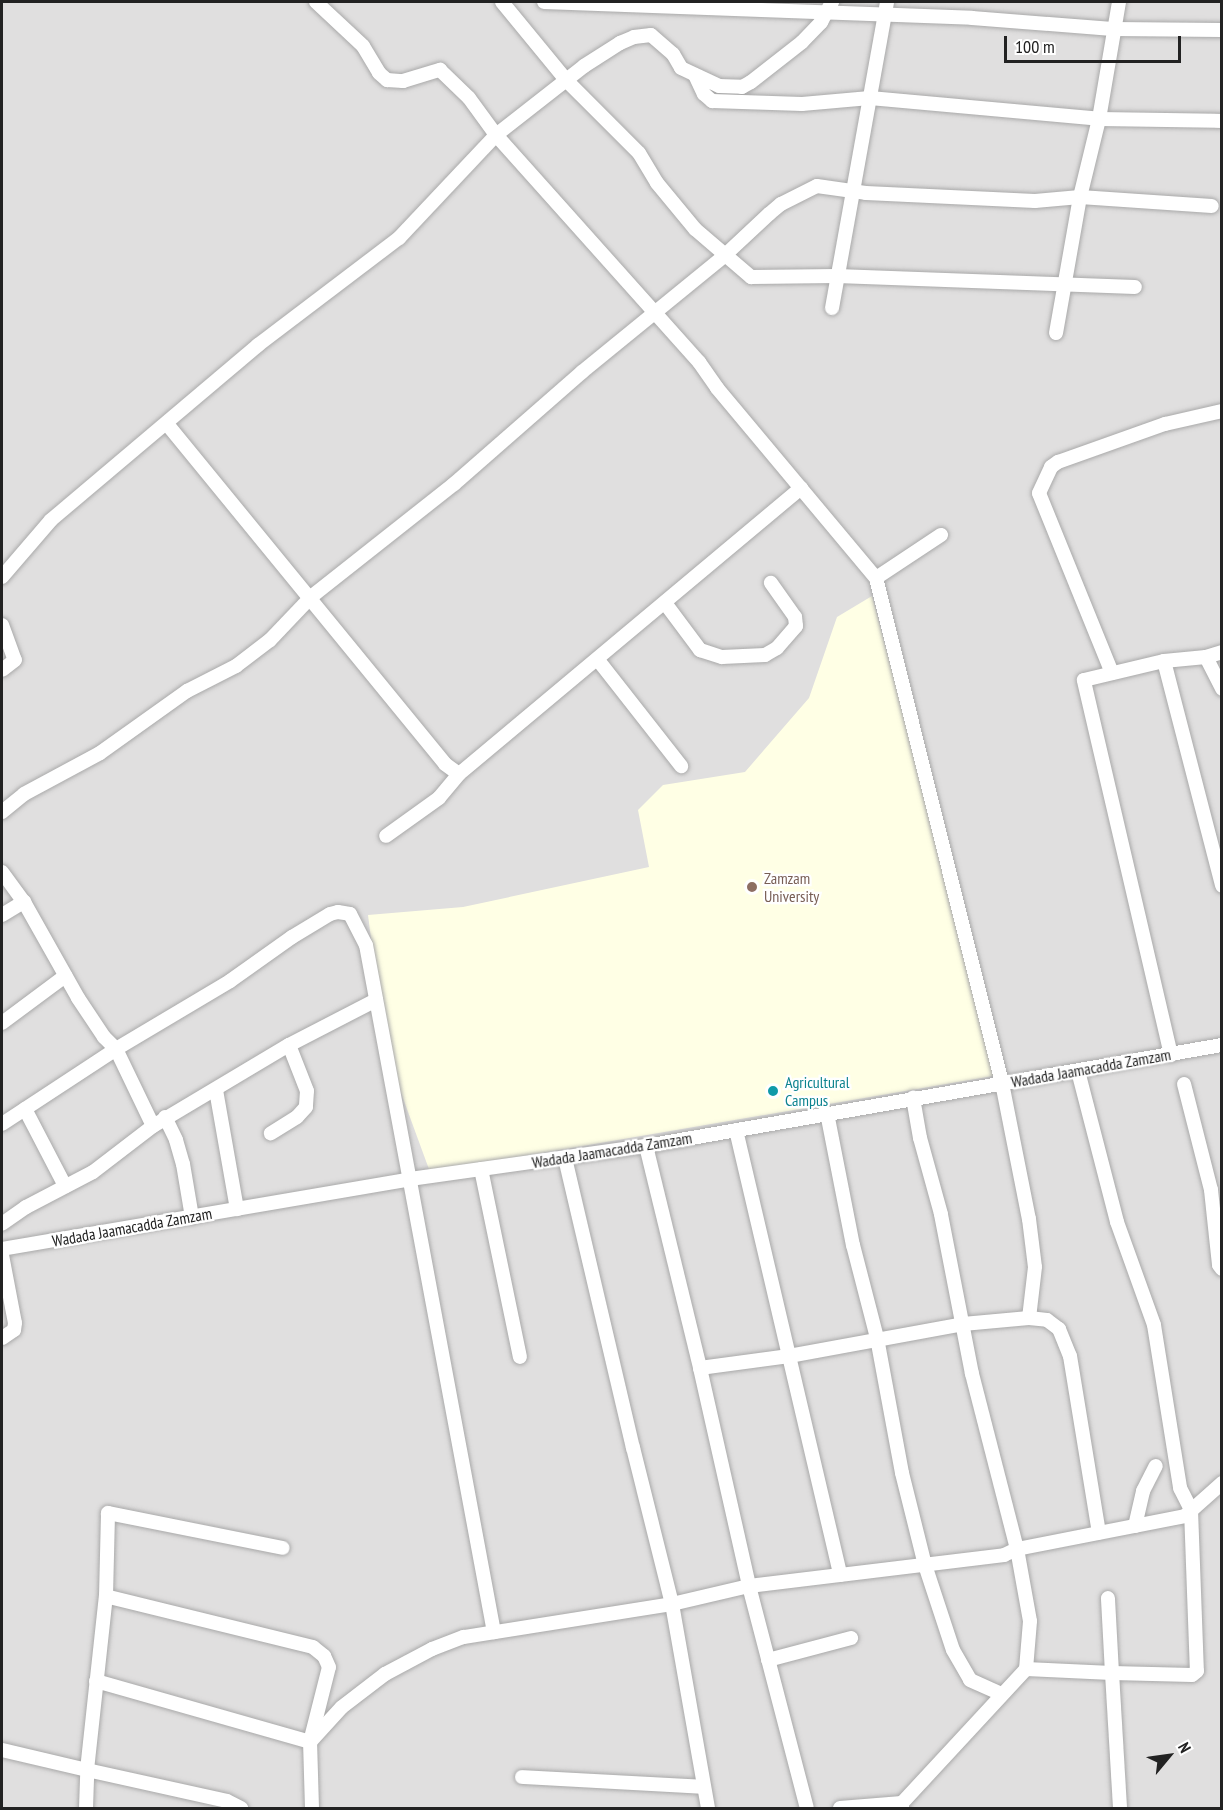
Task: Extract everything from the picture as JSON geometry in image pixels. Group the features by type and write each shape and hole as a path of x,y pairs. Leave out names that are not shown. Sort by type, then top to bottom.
{"street":[{"path":"316,2 363,46 379,73 387,80 403,81 440,70 469,98 496,135 699,362 717,388 860,562 876,578 1002,1083 1029,1219 1035,1267 1029,1318"},
{"path":"502,2 566,80 639,153 657,183 695,229 751,278 837,276 1136,287"},
{"path":"544,2 829,7 884,16 972,18 1113,29 1221,30"},
{"path":"832,308 887,2"},
{"path":"1056,333 1080,197 1099,118 1119,2"},
{"path":"2,577 51,520 258,345 399,238 496,135 566,80 620,43 643,34 651,34 673,54 681,68 719,86 731,88 751,82 802,42 829,7"},
{"path":"695,75 704,94 712,101 802,104 870,98 1099,118 1221,121"},
{"path":"2,813 24,794 100,753 187,691 236,666 270,640 311,597 454,484 582,372 656,314 724,256 781,204 817,186 852,191 1035,201 1080,197 1212,206"},
{"path":"1112,673 1039,493 1051,467 1058,462 1165,424 1221,411"},
{"path":"167,424 311,597 445,764 459,774"},
{"path":"386,836 439,798 459,774 801,488"},
{"path":"876,578 941,536"},
{"path":"665,603 700,650 722,657 765,655 777,648 796,626 795,617 771,583"},
{"path":"2,625 15,660 2,670"},
{"path":"1171,1055 1084,680 1164,661 1206,657 1221,652"},
{"path":"1206,657 1221,689"},
{"path":"598,660 681,766"},
{"path":"1164,661 1221,886"},
{"path":"2,872 24,902 65,976 104,1037 116,1049 153,1126"},
{"path":"2,915 24,902"},
{"path":"2,1124 116,1049 230,981 292,937 338,912 350,914 366,945 494,1632"},
{"path":"2,1023 65,976"},
{"path":"2,1224 26,1207 93,1172 165,1117 216,1090 289,1045 376,1000"},
{"path":"271,1133 297,1117 306,1107 307,1092 289,1045"},
{"name":"Wadada Jaamacadda Zamzam","path":"2,1250 410,1179 646,1146 1221,1045"},
{"path":"1026,1669 1171,1676 1192,1675 1197,1671 1191,1510 1180,1488 1154,1326 1117,1222 1078,1071"},
{"path":"1184,1084 1211,1190 1221,1269"},
{"path":"216,1090 237,1209"},
{"path":"840,1809 902,1806 1026,1669 1030,1621 1017,1549 972,1374 913,1098"},
{"path":"25,1109 65,1186"},
{"path":"827,1113 853,1245 877,1338 902,1473 925,1565 952,1650 970,1680 1001,1694"},
{"path":"165,1117 177,1140 192,1216"},
{"path":"736,1130 840,1575"},
{"path":"646,1146 700,1368 749,1586 807,1809"},
{"path":"565,1158 672,1604 708,1809"},
{"path":"481,1169 520,1357"},
{"path":"2,1255 15,1323 14,1330 2,1338"},
{"path":"700,1368 789,1356 963,1324 1029,1318 1047,1320 1059,1329 1070,1356 1099,1533"},
{"path":"1135,1526 1143,1491 1156,1466"},
{"path":"309,1742 342,1707 385,1674 432,1649 464,1637 672,1604 749,1586 1004,1555 1017,1549 1185,1516 1221,1484"},
{"path":"86,1809 87,1770 106,1596 108,1513 283,1548"},
{"path":"106,1596 312,1647 324,1656 329,1667 309,1742 312,1809"},
{"path":"1107,1598 1120,1809"},
{"path":"768,1660 851,1638"},
{"path":"96,1681 309,1742"},
{"path":"2,1750 227,1801 241,1809"},
{"path":"522,1777 704,1787"}],"shaded area":[{"path":"2,2 1221,2 1221,1808 2,1808"},
{"name":"Zamzam University","path":"872,596 999,1075 430,1172 385,1049 368,915 463,907 649,867 638,810 663,785 745,772 809,698 837,617"}],"place":[{"name":"Zamzam University","path":"752,887"},
{"name":"Agricultural Campus","path":"773,1091"}]}
